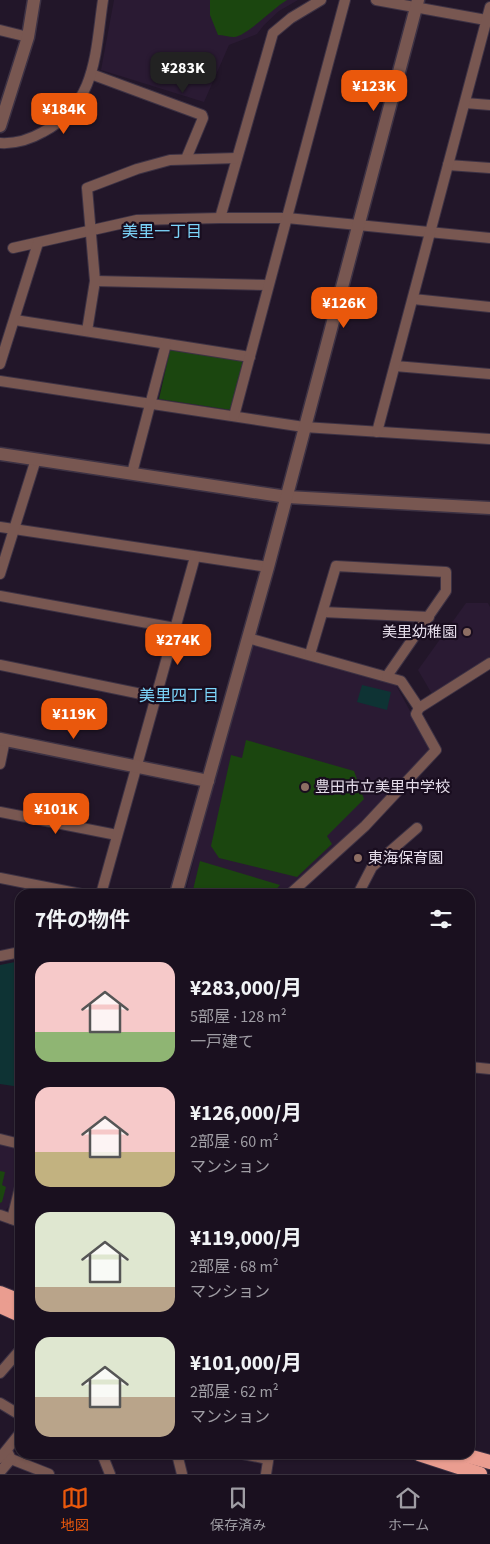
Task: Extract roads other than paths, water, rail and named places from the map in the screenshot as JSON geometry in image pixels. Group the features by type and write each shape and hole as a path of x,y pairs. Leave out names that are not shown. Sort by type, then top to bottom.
{"highway":[{"path":"0,1293 15,1299"},
{"path":"0,1306 15,1312"},
{"path":"475,1458 490,1462"},
{"path":"434,1459 480,1474"}],"street":[{"path":"0,126 28,37 34,0"},
{"path":"0,143 13,144 24,141 58,124 84,96 92,74 103,0"},
{"path":"220,218 273,33 291,18 321,0"},
{"path":"234,416 345,0"},
{"path":"376,0 488,14 377,432"},
{"path":"177,889 268,567 418,4"},
{"path":"0,30 28,37"},
{"path":"92,74 202,115 203,118 186,159"},
{"path":"465,104 490,105"},
{"path":"88,332 96,281 86,191 89,186 137,169 170,160 237,158"},
{"path":"448,164 490,168"},
{"path":"13,248 137,220 220,218 287,218 490,238"},
{"path":"0,364 38,243"},
{"path":"96,281 268,285"},
{"path":"413,299 490,307"},
{"path":"15,320 250,357"},
{"path":"132,474 166,344"},
{"path":"395,366 490,374"},
{"path":"0,381 304,427 490,438"},
{"path":"0,454 287,497 490,508"},
{"path":"0,574 36,459"},
{"path":"0,527 268,567"},
{"path":"102,889 195,557"},
{"path":"310,654 336,566 446,572 446,591 387,676"},
{"path":"0,596 176,628"},
{"path":"323,612 429,617"},
{"path":"248,638 402,681 419,708"},
{"path":"296,889 365,826 436,750 416,714 419,708 490,663"},
{"path":"0,665 156,697"},
{"path":"0,764 2,740 208,781"},
{"path":"0,812 117,835"},
{"path":"361,889 372,867 417,828"},
{"path":"0,878 56,889"},
{"path":"0,956 15,953"},
{"path":"475,1067 490,1068"},
{"path":"0,1139 15,1143"},
{"path":"0,1215 15,1220"},
{"path":"0,1373 15,1356"},
{"path":"0,1403 15,1413"},
{"path":"0,1472 6,1456 15,1441"},
{"path":"6,1456 49,1474"},
{"path":"105,1459 110,1474"},
{"path":"178,1459 182,1474"},
{"path":"266,1474 269,1459"}],"place":[{"name":"美里幼稚園","path":"467,632"},
{"name":"豊田市立美里中学校","path":"305,787"},
{"name":"東海保育園","path":"358,858"}],"district":[{"name":"美里一丁目","path":"162,232"},
{"name":"美里四丁目","path":"179,696"}]}
